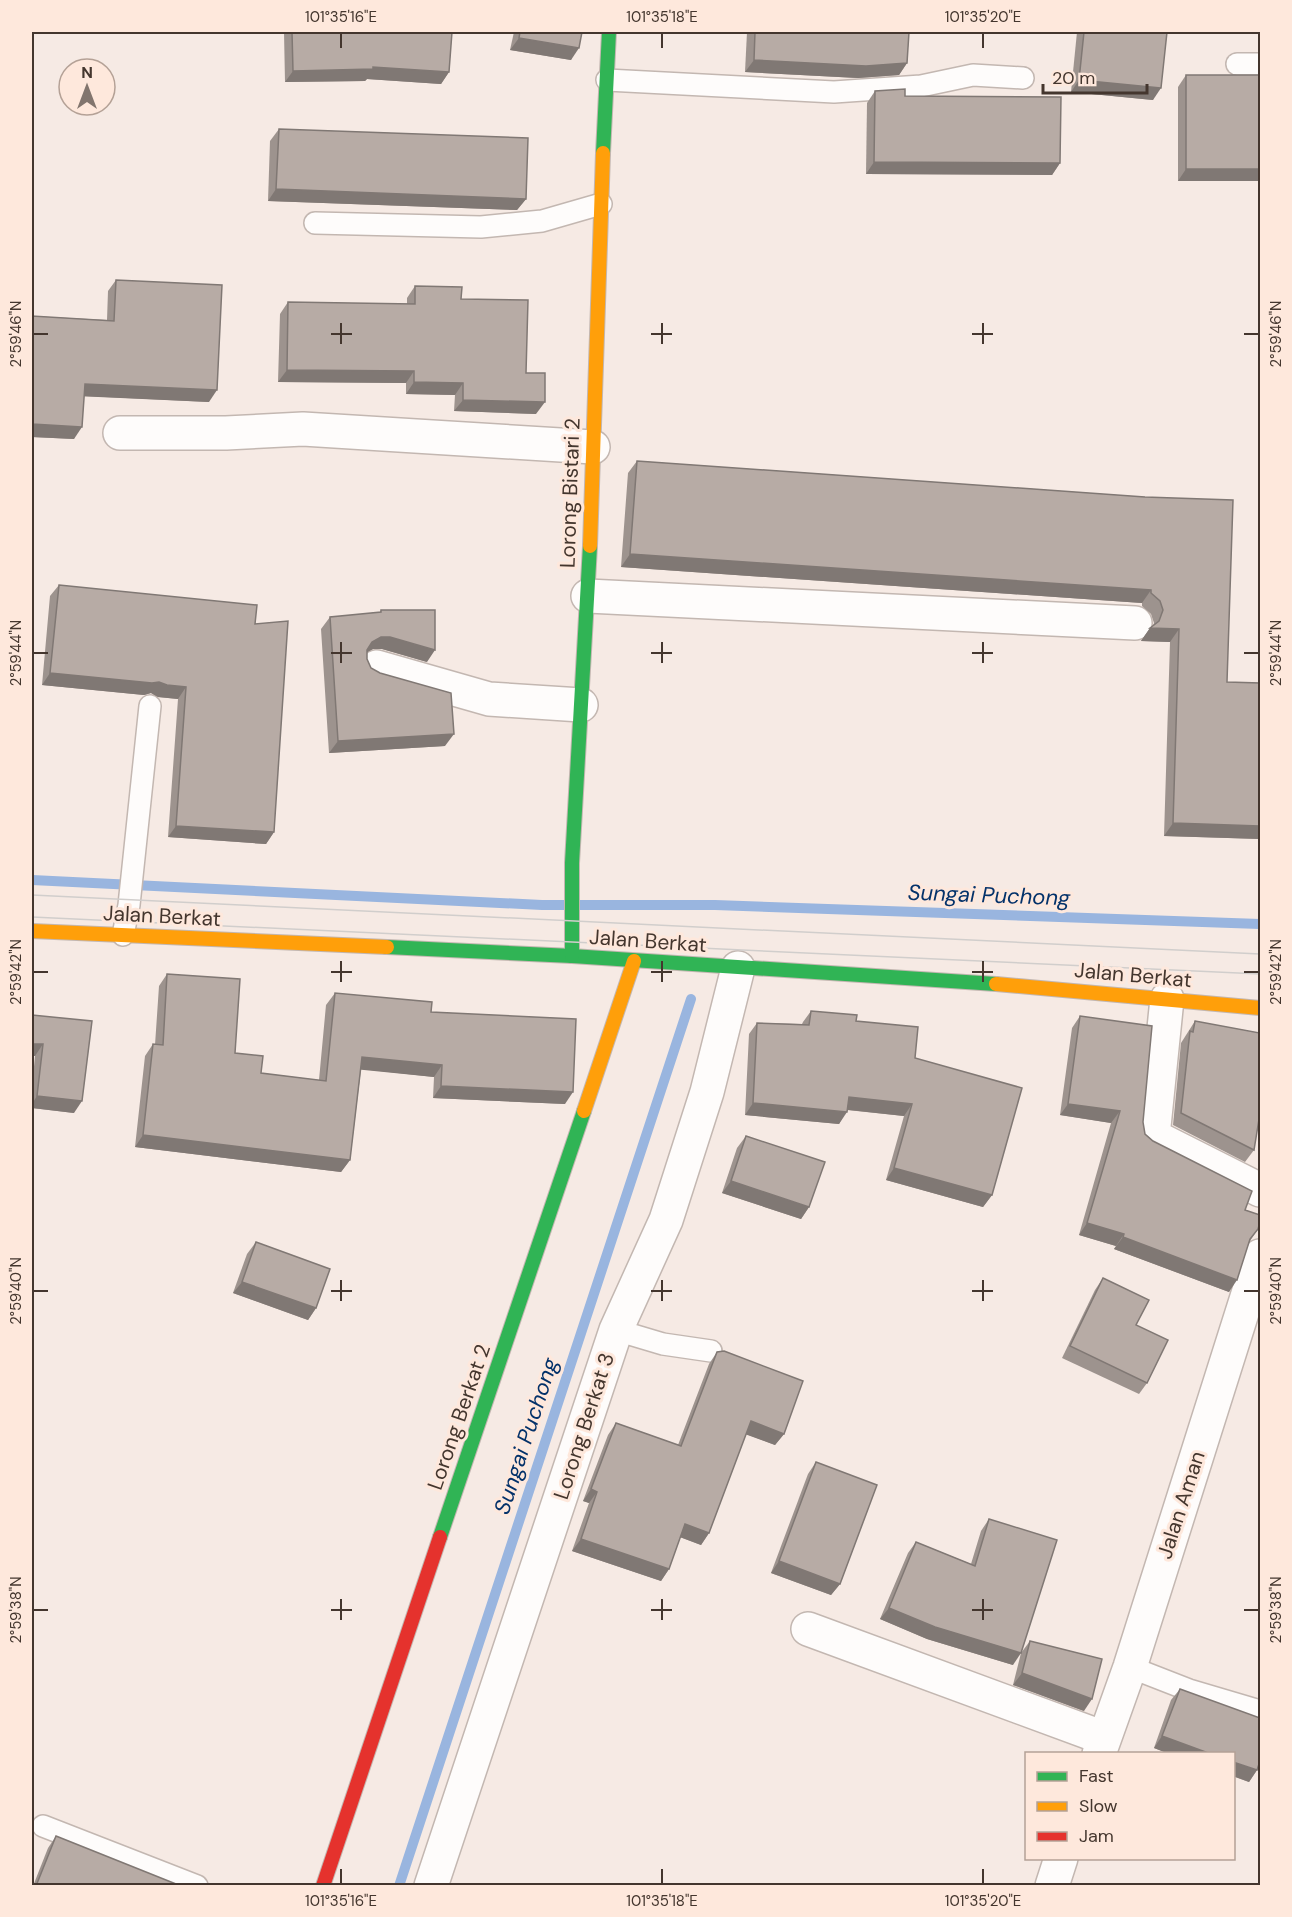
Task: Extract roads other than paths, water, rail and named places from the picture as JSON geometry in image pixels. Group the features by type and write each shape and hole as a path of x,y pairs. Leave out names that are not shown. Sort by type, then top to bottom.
{"street":[{"name":"Lorong Bistari 2","path":"572,956 570,927 572,863 588,596 609,32"},
{"path":"120,433 226,433 303,429 593,447"},
{"path":"588,596 1135,623"},
{"path":"377,667 489,699 582,705"},
{"name":"Jalan Berkat","path":"32,931 572,956 948,980 1260,1008"},
{"name":"Lorong Berkat 2","path":"323,1886 634,961"},
{"name":"Lorong Berkat 3","path":"431,1886 616,1330 666,1220 707,1092 738,968"},
{"path":"1167,999 1153,1136 1260,1190"},
{"name":"Jalan Aman","path":"1102,1746 1130,1667 1260,1256"},
{"path":"808,1629 1102,1746"},
{"path":"1052,1886 1060,1860"}],"lane":[{"path":"1237,64 1260,64"},
{"path":"607,80 834,92 921,86 973,75 1023,78"},
{"path":"315,223 481,226 542,221 601,204"},
{"path":"123,935 129,905 150,706"},
{"path":"616,1330 663,1344 711,1351"},
{"path":"1130,1667 1189,1689 1260,1711"},
{"path":"43,1826 197,1886"}],"waterway":[{"path":"32,880 542,905 715,905 1260,924"},
{"name":"Sungai Puchong","path":"399,1886 691,999"}],"tram line":[{"path":"32,895 1260,954"},
{"path":"32,917 1260,974"}]}
